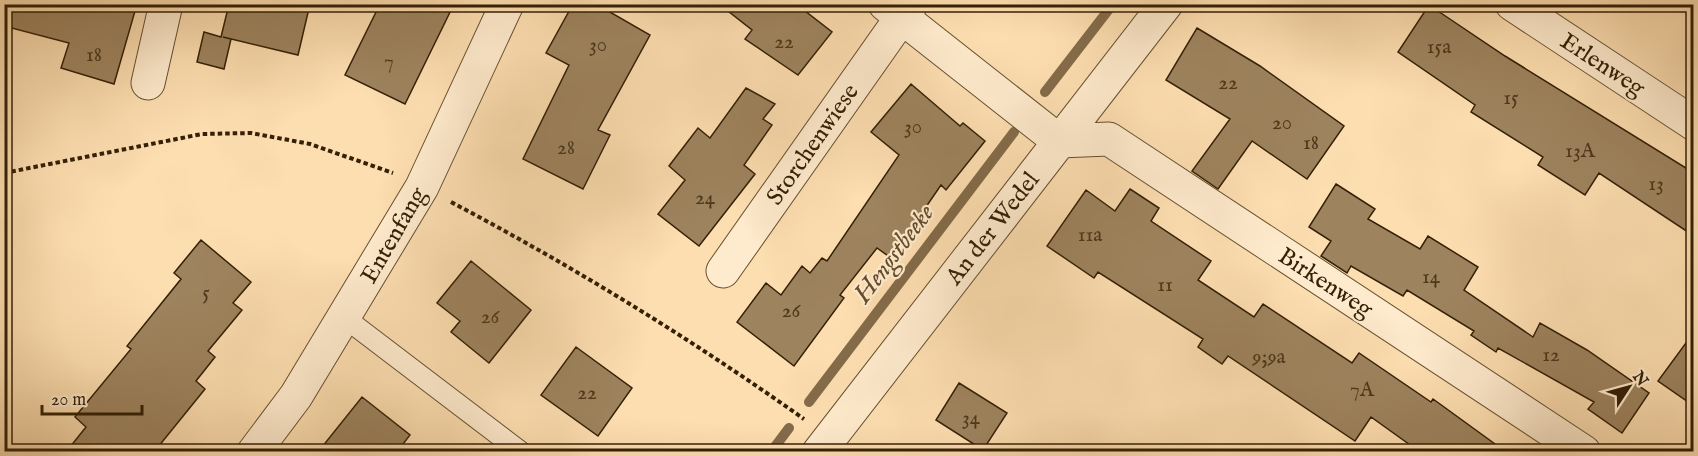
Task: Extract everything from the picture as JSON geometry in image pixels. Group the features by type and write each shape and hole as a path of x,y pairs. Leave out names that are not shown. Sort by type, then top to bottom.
{"street":[{"path":"148,83 166,4"},
{"name":"Entenfang","path":"254,452 296,396 422,187 507,4"},
{"name":"An der Wedel","path":"820,451 1166,4"},
{"name":"Erlenweg","path":"1512,4 1694,124"},
{"name":"Storchenwiese","path":"723,271 899,9 1059,141"},
{"name":"Birkenweg","path":"1059,141 1110,140 1584,452"}],"lane":[{"path":"345,318 521,452"}],"building":[{"path":"10,4 137,4 114,84 61,68 69,43 4,26"},
{"path":"229,4 310,4 298,55 223,37 231,39 224,69 197,62 204,32 221,37"},
{"path":"380,4 454,4 405,104 345,75"},
{"path":"573,4 596,4 650,35 598,130 610,135 583,189 523,159 569,65 546,53"},
{"path":"719,4 796,4 832,32 798,75 745,39 752,30"},
{"path":"1429,5 1505,56 1694,173 1694,236 1599,173 1585,195 1538,165 1543,157 1471,112 1475,105 1398,52"},
{"path":"1197,28 1260,66 1344,126 1307,179 1252,141 1218,189 1192,171 1230,119 1166,80"},
{"path":"911,84 960,126 963,123 985,141 946,190 941,185 891,258 877,248 840,295 844,298 794,366 737,322 766,283 781,295 802,266 810,273 822,258 827,261 899,155 871,132"},
{"path":"746,88 775,104 763,119 772,125 744,165 755,174 699,246 658,214 685,180 669,166 698,128 710,138"},
{"path":"1336,184 1375,209 1368,219 1420,249 1428,236 1478,267 1464,290 1533,337 1540,323 1587,350 1649,393 1622,433 1588,409 1594,402 1498,348 1496,352 1471,335 1474,331 1407,290 1403,296 1351,266 1347,273 1321,256 1331,241 1309,227"},
{"path":"1130,189 1159,208 1151,221 1211,261 1198,280 1254,317 1263,304 1352,363 1359,353 1431,402 1433,399 1506,452 1420,452 1371,417 1355,441 1228,356 1222,364 1198,347 1203,339 1098,272 1094,278 1047,246 1086,190 1115,211"},
{"path":"201,240 251,282 233,303 242,310 208,351 215,357 196,381 205,389 154,452 66,452 86,427 75,417 131,349 127,346 181,279 174,273"},
{"path":"471,261 531,310 489,363 451,332 460,321 437,303"},
{"path":"1694,332 1694,406 1658,381"},
{"path":"576,347 632,388 598,436 541,395"},
{"path":"959,383 1007,413 983,450 936,420"},
{"path":"362,397 410,435 397,452 318,452"}],"waterway":[{"name":"Hengstbeeke","path":"1045,92 1113,4"},
{"name":"Hengstbeeke","path":"809,402 1014,132"},
{"name":"Hengstbeeke","path":"771,452 789,428"}]}
